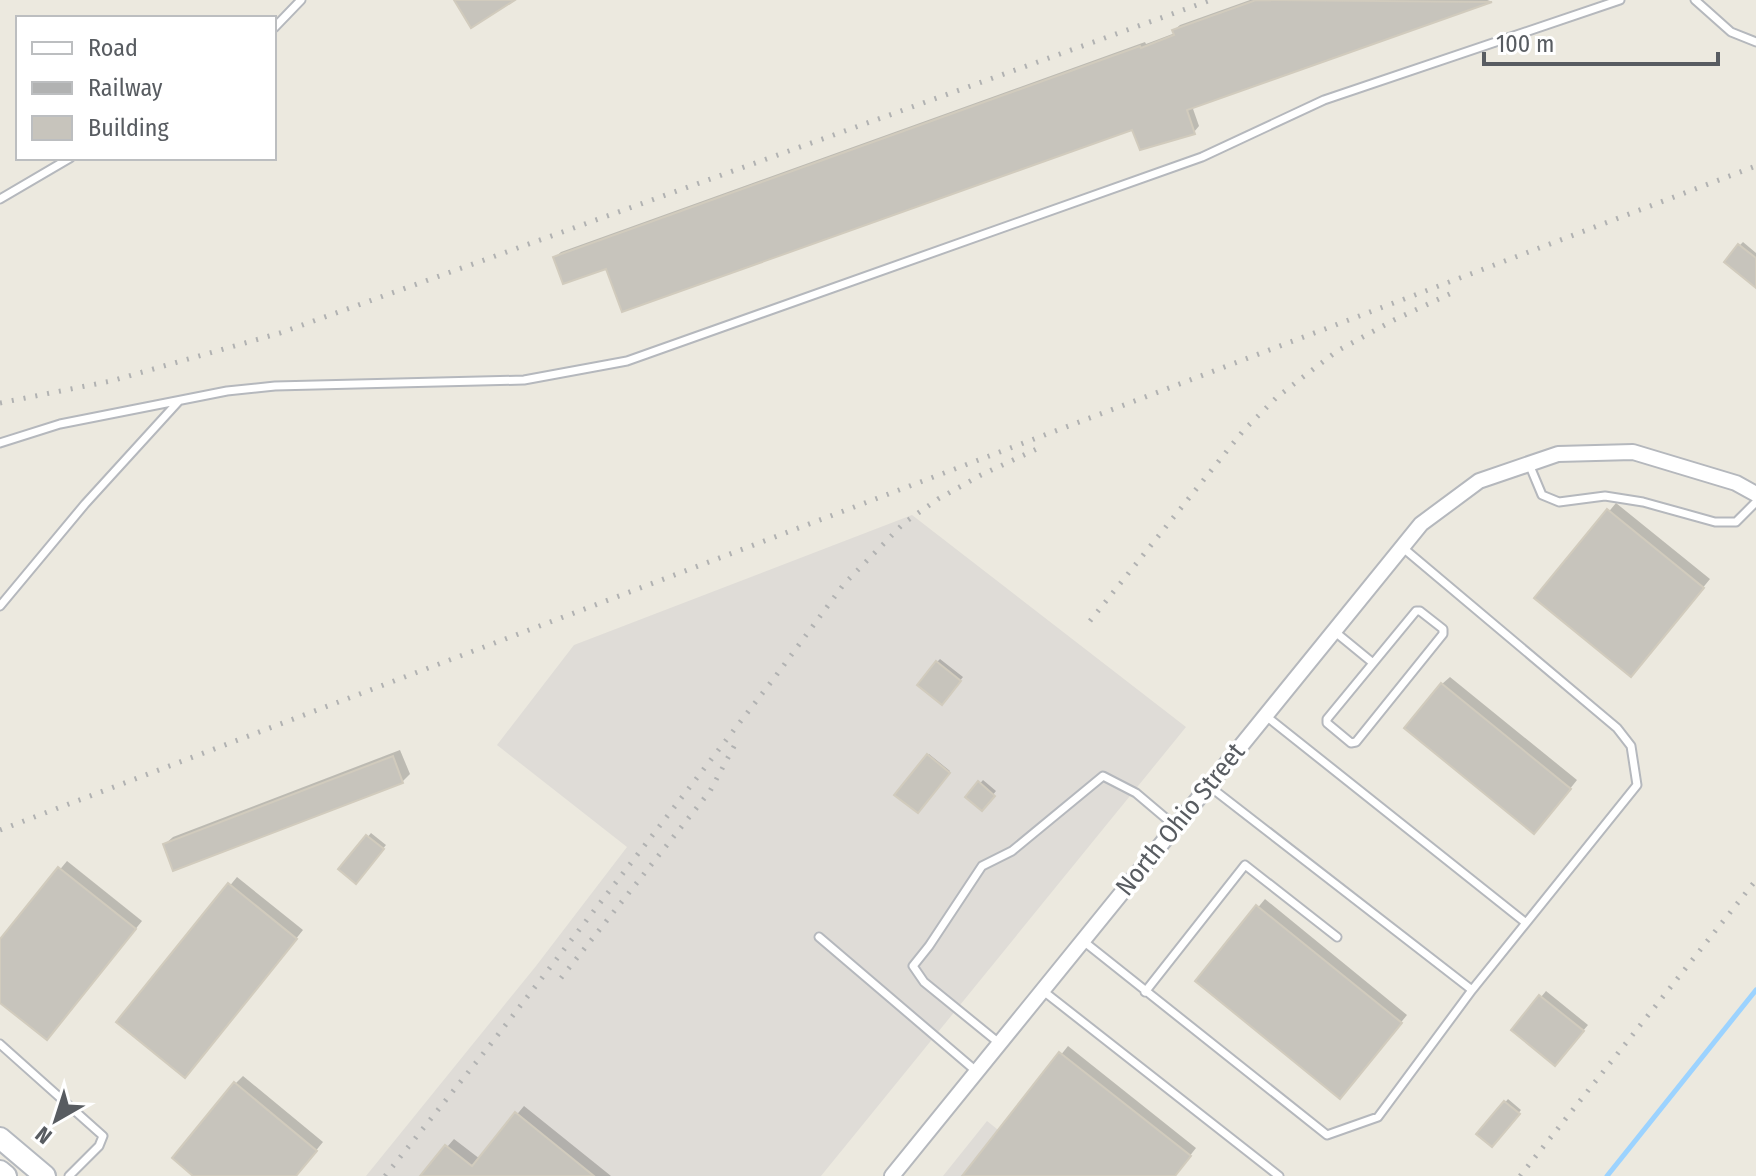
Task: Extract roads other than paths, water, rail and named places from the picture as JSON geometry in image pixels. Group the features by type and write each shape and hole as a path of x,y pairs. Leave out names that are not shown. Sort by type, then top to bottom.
{"street":[{"name":"North Ohio Street","path":"892,1176 1421,524 1483,479 1558,454 1633,452 1736,483 1756,494"},
{"path":"0,1138 45,1176"},
{"path":"0,1171 6,1176"}],"lane":[{"path":"276,26 301,0"},
{"path":"0,443 60,424 227,391 275,386 524,380 627,361 1202,157 1324,100 1620,0"},
{"path":"1695,0 1731,32 1756,42"},
{"path":"0,199 67,160"},
{"path":"0,606 85,504 178,402"},
{"path":"1529,464 1542,495 1559,502 1605,496 1643,502 1715,522 1736,522 1756,502"},
{"path":"1082,940 1327,1135 1378,1117 1472,990 1637,785 1631,746 1617,728 1402,547"},
{"path":"1416,611 1443,629 1443,634 1356,742 1351,743 1327,723 1327,719 1373,663 1416,611"},
{"path":"1333,631 1373,663"},
{"path":"1264,715 1526,923"},
{"path":"999,1043 924,982 913,966 982,866 1012,851 1103,776 1136,793 1175,826"},
{"path":"1207,785 1472,990"},
{"path":"1145,992 1245,865 1337,937"},
{"path":"819,937 976,1071"},
{"path":"1042,990 1279,1176"},
{"path":"0,1044 103,1136 99,1146 69,1176"}],"waterway":[{"path":"1607,1176 1756,990"}],"railway":[{"path":"0,403 111,381 280,333 1211,0"},
{"path":"0,830 1756,166"},
{"path":"1090,621 1243,431 1277,397 1337,351 1456,291"},
{"path":"385,1176 490,1045 844,584 904,523 938,499 1041,447"},
{"path":"561,978 710,791 738,739"},
{"path":"1520,1176 1756,880"}]}
